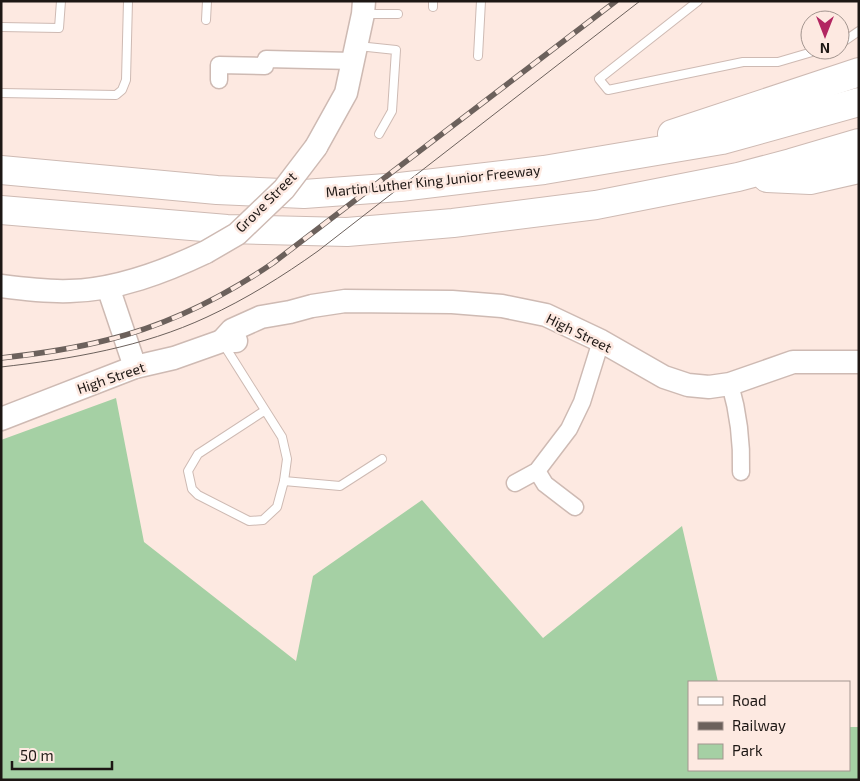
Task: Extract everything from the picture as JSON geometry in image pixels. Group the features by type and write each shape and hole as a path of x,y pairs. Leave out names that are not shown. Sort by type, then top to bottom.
{"highway":[{"path":"577,164 743,112 859,72"},
{"name":"Martin Luther King Junior Freeway","path":"1,170 217,190 304,194 400,187 544,170 722,140 859,102"},
{"path":"1,210 227,229 346,232 453,223 596,205 738,177 808,159 859,143"},
{"path":"738,177 810,180 859,169"}],"main road":[{"name":"Grove Street","path":"1,286 70,291 108,288 172,268 206,252 237,234 284,189 316,148 346,93 364,8"},
{"path":"108,288 134,367"},
{"name":"High Street","path":"1,419 134,367 174,358 222,341 232,330 261,317 345,301 452,302 502,306 546,315 601,341 664,377 688,385 709,387 730,384 793,362 859,362"}],"street":[{"path":"219,80 219,65 265,66 266,59 355,54"},
{"path":"515,483 537,471 569,429 582,402 601,341"},
{"path":"730,384 738,412 742,450 741,472"},
{"path":"537,471 545,484 575,507"}],"lane":[{"path":"1,27 60,28 61,1"},
{"path":"1,93 116,95 122,90 126,80 128,1"},
{"path":"206,1 206,20"},
{"path":"478,56 481,1"},
{"path":"698,1 598,79 608,90 743,62 778,62 800,56"},
{"path":"364,8 398,14"},
{"path":"355,54 396,50 392,111 379,134"},
{"path":"222,341 282,437 287,459 277,508 263,520 249,521 198,495 192,489 188,471 198,454 264,411"},
{"path":"284,480 340,486 382,459"}],"green space":[{"path":"116,398 144,542 296,661 313,576 422,500 543,638 682,526 718,681 688,681 688,771 850,771 850,727 859,727 859,780 1,780 1,440"}],"tram line":[{"path":"1,367 80,356 132,344 183,327 250,295 318,251 640,1"}],"railway":[{"path":"1,358 68,349 130,334 194,309 234,288 273,263 616,1"}]}
